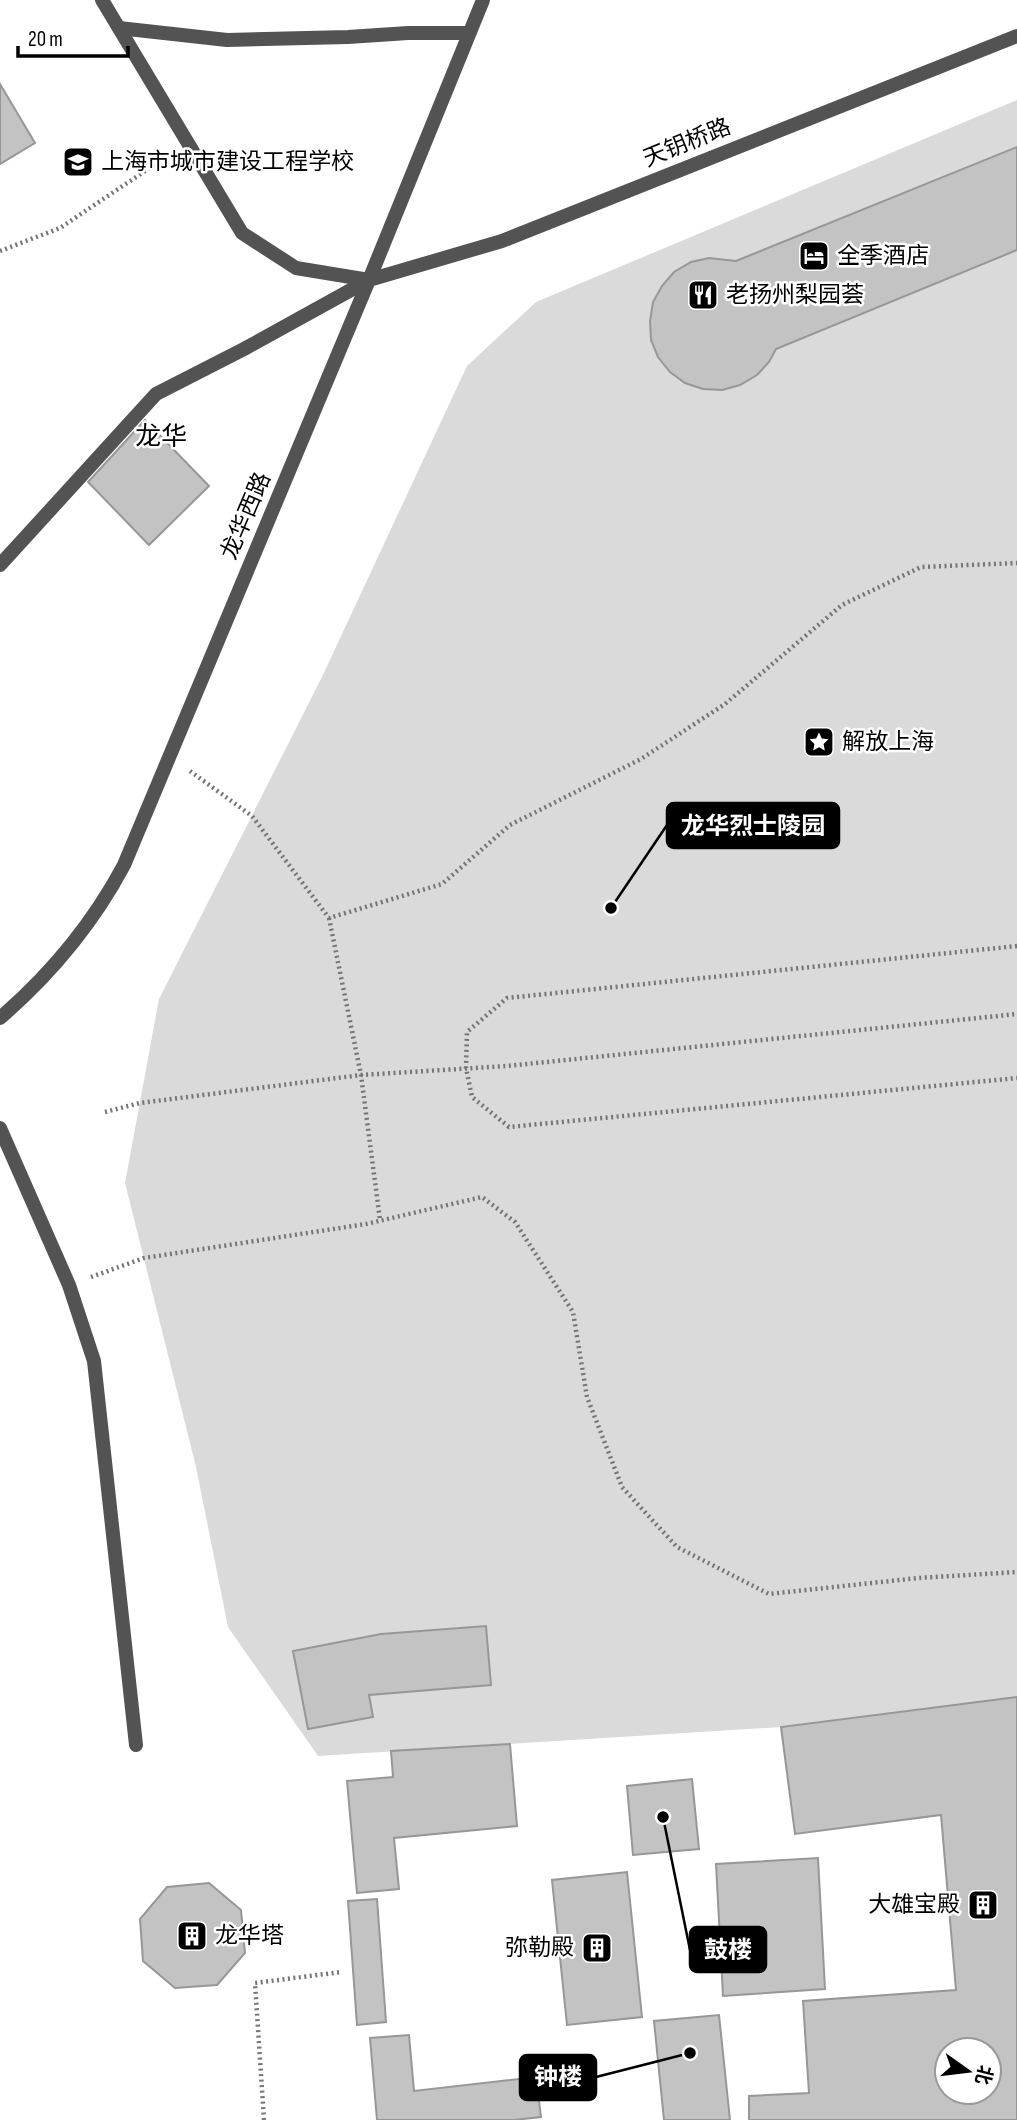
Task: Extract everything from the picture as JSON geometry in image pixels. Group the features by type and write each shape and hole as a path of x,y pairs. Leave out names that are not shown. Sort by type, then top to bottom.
{"street":[{"path":"102,0 242,233 296,268 369,280"},
{"name":"龙华西路","path":"0,1018 33,990 82,934 106,900 124,865 369,280 482,0"},
{"path":"119,28 227,40 469,33"},
{"name":"天钥桥路","path":"369,280 502,242 1017,36"},
{"path":"0,565 156,394 369,280"},
{"path":"0,1128 69,1285 94,1361 136,1745"}],"path":[{"path":"0,251 60,228 187,144"},
{"path":"329,918 442,884 510,825 641,759 725,704 842,605 921,567 1017,563"},
{"path":"170,756 252,816 329,918 361,1075 380,1221"},
{"path":"1017,946 507,998 467,1032 467,1068 472,1097 509,1127 1017,1078"},
{"path":"105,1112 140,1103 361,1075 467,1068 1017,1014"},
{"path":"69,1285 144,1258 380,1221 482,1197 515,1222 573,1312 587,1397 622,1487 677,1547 769,1594 918,1578 1017,1572"},
{"path":"264,2120 255,1983 341,1972"}],"shaded area":[{"path":"1017,100 1017,1698 781,1727 318,1756 228,1627 196,1467 125,1183 159,999 321,679 467,366 536,302"}],"building":[{"path":"0,84 35,143 0,164"},
{"path":"1017,147 1017,250 776,349 757,375 740,385 722,390 703,389 685,383 670,372 658,357 651,340 653,302 674,272 691,262 709,258 736,261"},
{"path":"145,420 209,486 149,545 88,482"},
{"path":"486,1626 491,1685 369,1695 373,1717 308,1729 293,1651 381,1634"},
{"path":"1017,1697 1017,2120 749,2120 749,2096 809,2093 803,2001 956,1990 941,1815 795,1834 781,1727"},
{"path":"510,1744 517,1826 394,1838 399,1889 357,1893 347,1781 393,1777 391,1751"},
{"path":"692,1779 699,1849 633,1855 627,1786"},
{"path":"818,1858 825,1989 723,1996 716,1864"},
{"name":"弥勒殿","path":"627,1872 642,2017 567,2025 552,1880"},
{"name":"龙华塔","path":"209,1883 241,1910 245,1953 217,1985 175,1988 143,1961 140,1919 167,1887"},
{"path":"377,1899 386,2022 357,2025 348,1901"},
{"path":"719,2015 730,2120 664,2120 654,2021"},
{"path":"409,2035 414,2091 536,2077 541,2117 514,2120 377,2120 370,2038"}],"place":[{"name":"上海市城市建设工程学校","path":"78,162"},
{"name":"全季酒店","path":"814,256"},
{"name":"老扬州梨园荟","path":"703,295"},
{"name":"解放上海","path":"819,742"},
{"name":"龙华烈士陵园","path":"611,908"},
{"name":"鼓楼","path":"663,1817"},
{"name":"大雄宝殿","path":"983,1905"},
{"name":"龙华塔","path":"192,1936"},
{"name":"弥勒殿","path":"597,1948"},
{"name":"钟楼","path":"690,2053"}],"district":[{"name":"龙华","path":"161,437"}]}
